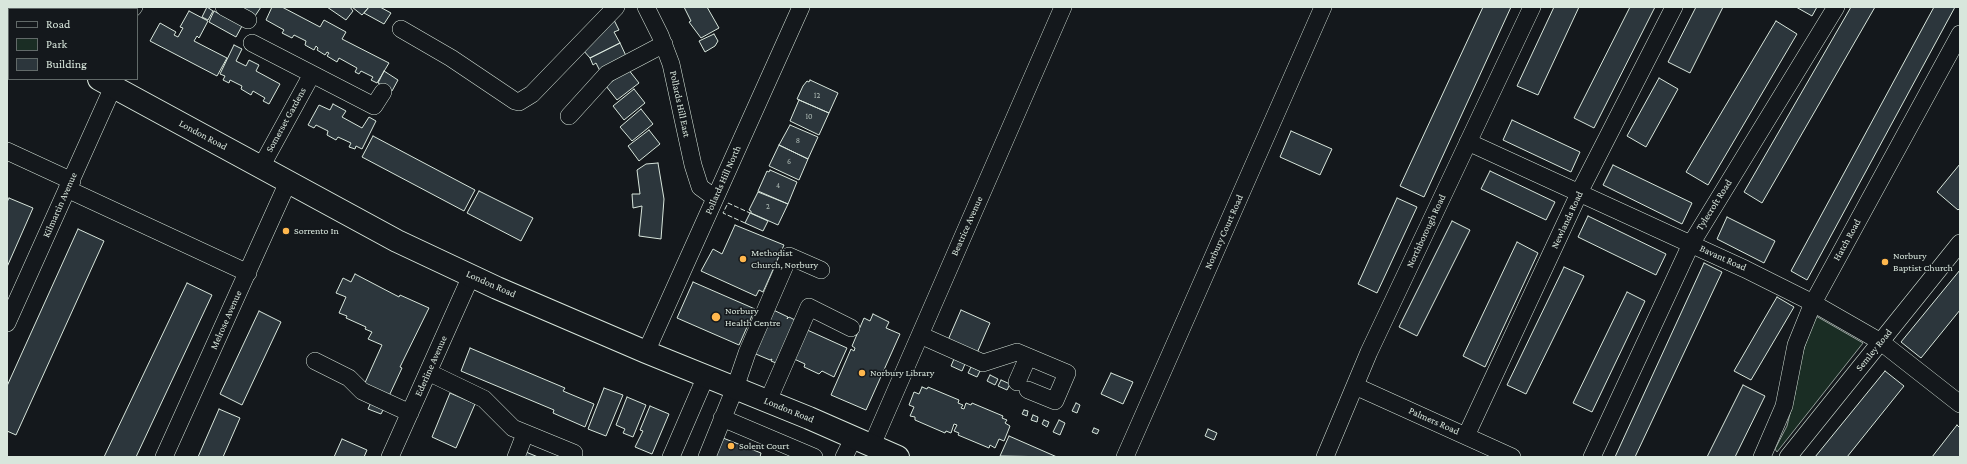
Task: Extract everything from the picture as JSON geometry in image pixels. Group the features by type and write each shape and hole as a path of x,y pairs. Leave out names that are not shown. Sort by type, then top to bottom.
{"highway":[{"name":"London Road","path":"106,83 396,241 471,276 646,352 768,401 898,457"}],"street":[{"path":"224,7 248,20"},
{"path":"401,29 450,58 515,101 519,102 532,94 616,7"},
{"name":"Pollards Hill East","path":"646,7 664,44 677,84 693,165 700,187 715,198"},
{"name":"Pollards Hill North","path":"646,352 800,7"},
{"name":"Beatrice Avenue","path":"844,457 863,441 920,335 1063,7"},
{"name":"Norbury Court Road","path":"1125,457 1323,7"},
{"name":"Northborough Road","path":"1325,457 1355,386 1532,7"},
{"name":"Newlands Road","path":"1466,436 1579,193 1674,7"},
{"name":"Tylecroft Road","path":"1592,457 1691,244 1836,7"},
{"name":"Hatch Road","path":"1762,457 1784,406 1796,345 1813,303 1960,34"},
{"path":"252,43 374,106 383,92"},
{"path":"569,116 607,74 664,44"},
{"name":"Somerset Gardens","path":"261,167 312,74"},
{"name":"Kilmartin Avenue","path":"7,323 70,185 106,83"},
{"name":"Bavant Road","path":"1468,142 1770,280 1881,342 1960,404"},
{"path":"7,151 70,185 248,273"},
{"name":"Melrose Avenue","path":"164,457 288,182"},
{"name":"Semley Road","path":"1788,457 1960,243"},
{"path":"706,457 735,388 747,353 789,256 821,270"},
{"name":"Ederline Avenue","path":"390,457 471,276"},
{"path":"768,401 808,307 851,328"},
{"path":"920,335 983,363 1017,352 1028,356 1067,373 1055,401 1022,386 1028,356"},
{"path":"314,361 349,378 362,392 410,413"},
{"path":"428,372 484,399 508,424 525,434 565,453"},
{"path":"671,457 706,376"},
{"name":"Palmers Road","path":"1355,386 1512,457"},
{"path":"722,418 814,457"},
{"path":"516,457 525,434"}],"green space":[{"path":"1816,316 1863,343 1777,452 1775,449 1787,426 1795,393 1799,366 1809,331"}],"building":[{"path":"9,7 71,7 70,8"},
{"path":"207,7 213,11 208,20 202,17"},
{"path":"238,7 261,7 255,16"},
{"path":"272,7 282,7 320,27 324,20 346,32 342,39 389,63 377,83 371,80 373,77 361,71 359,74 355,72 357,68 339,58 337,62 327,56 329,53 327,52 325,55 317,50 318,48 316,46 314,50 305,45 306,41 294,35 292,38 282,33 284,30 266,20"},
{"path":"327,7 350,7 353,11 346,20"},
{"path":"352,7 369,7 362,15"},
{"path":"369,7 380,7 391,13 384,24 364,13"},
{"path":"684,7 707,7 719,28 701,38 689,22 691,21"},
{"path":"1483,7 1511,7 1424,197 1400,186"},
{"path":"1554,7 1579,7 1538,95 1517,86"},
{"path":"1630,7 1655,7 1594,128 1574,118"},
{"path":"1696,7 1723,7 1690,73 1668,62"},
{"path":"1796,7 1817,7 1812,16"},
{"path":"1851,7 1875,7 1762,203 1744,192"},
{"path":"1934,7 1955,7 1807,280 1791,271"},
{"path":"189,11 208,21 199,38 197,36 194,41 227,58 217,76 150,41 160,23 176,32 174,35 178,37 183,28 180,27"},
{"path":"214,11 242,26 236,37 209,22"},
{"path":"614,20 619,30 614,32 620,43 590,58 583,50"},
{"path":"1776,21 1797,34 1708,185 1686,172"},
{"path":"714,34 718,41 715,46 705,52 699,41"},
{"path":"620,43 627,58 601,73 596,63 593,65 590,58"},
{"path":"234,45 242,49 236,61 246,66 249,60 259,65 256,71 280,84 269,104 263,101 265,98 253,91 251,95 241,89 242,86 230,80 229,83 223,80 225,76 220,74"},
{"path":"628,69 639,83 617,100 606,86"},
{"path":"384,71 398,80 392,91 378,83"},
{"path":"1659,78 1678,89 1646,147 1627,136"},
{"path":"810,80 838,93 829,113 797,99 803,86"},
{"path":"634,89 645,103 624,120 613,106"},
{"path":"799,100 829,113 819,135 790,121"},
{"path":"333,104 346,111 342,117 362,128 369,117 376,121 362,149 356,146 355,149 349,147 351,143 338,137 336,140 327,135 328,131 316,125 314,128 308,125 319,105 330,110"},
{"path":"641,109 653,124 632,141 620,127"},
{"path":"1512,120 1580,152 1571,172 1503,140"},
{"path":"790,125 818,137 808,159 779,145"},
{"path":"649,130 660,144 639,161 628,146"},
{"path":"1291,131 1332,149 1320,175 1280,157"},
{"path":"373,136 475,190 464,211 362,157"},
{"path":"779,145 808,159 799,180 769,166"},
{"path":"658,163 664,199 661,239 639,236 642,206 633,208 632,194 640,194 637,170 646,164"},
{"path":"1960,164 1960,208 1958,210 1937,192"},
{"path":"1613,165 1692,203 1682,224 1603,185"},
{"path":"770,170 797,182 788,204 758,191 767,171 769,172"},
{"path":"1490,171 1555,202 1546,220 1481,189"},
{"path":"479,191 533,218 521,241 467,213"},
{"path":"758,192 788,204 778,225 751,213 749,210"},
{"path":"9,198 33,208 7,267 7,202"},
{"path":"1397,198 1417,207 1377,293 1358,284"},
{"path":"750,213 768,221 763,231 745,223"},
{"path":"1588,216 1666,254 1656,275 1578,237"},
{"path":"1727,217 1775,241 1764,263 1717,239"},
{"path":"1452,221 1470,230 1417,336 1399,327"},
{"name":"Methodist Church, Norbury","path":"735,225 784,245 763,292 759,290 756,296 701,271 713,249 722,254"},
{"path":"78,229 104,241 16,435 7,431 7,386"},
{"path":"1517,242 1538,253 1485,367 1463,356"},
{"path":"1704,263 1722,272 1635,457 1615,457"},
{"path":"1564,267 1584,276 1526,394 1507,385"},
{"path":"1960,270 1960,310 1921,358 1901,342"},
{"path":"355,274 399,297 400,295 429,308 400,367 402,368 389,396 364,385 382,345 368,339 372,332 365,329 366,327 346,318 347,316 339,313 346,297 336,293 343,278 351,282"},
{"path":"693,282 755,309 739,345 677,318"},
{"path":"187,283 212,295 136,457 104,457"},
{"path":"1627,292 1645,301 1592,412 1573,403"},
{"path":"1777,297 1794,307 1751,380 1734,371"},
{"path":"763,305 788,317 787,319 789,317 795,320 776,363 771,361 772,359 770,360 751,352"},
{"path":"961,310 990,323 977,353 948,340"},
{"path":"259,311 281,322 242,405 220,394"},
{"name":"Norbury Library","path":"873,314 889,322 886,328 900,334 866,410 831,395 851,349 854,351 855,348 852,346 864,318 870,321"},
{"path":"805,329 847,348 834,377 822,371 819,374 804,367 805,364 792,358"},
{"path":"470,348 565,388 563,391 594,404 585,427 553,413 554,410 461,371"},
{"path":"954,359 965,364 962,371 951,366"},
{"path":"971,367 980,371 977,377 968,373"},
{"path":"1885,371 1904,386 1847,457 1815,457"},
{"path":"1111,373 1133,382 1123,404 1101,394"},
{"path":"990,375 998,379 995,385 987,381"},
{"path":"1001,380 1010,384 1007,390 998,386"},
{"path":"1743,385 1765,396 1735,457 1707,457"},
{"path":"922,387 927,389 928,387 959,400 958,403 963,405 961,408 964,409 966,403 971,405 972,403 1003,416 1002,418 1007,420 1005,423 1010,426 1004,441 999,439 995,448 990,445 989,448 958,435 959,433 954,431 957,425 954,424 951,433 946,431 945,433 915,420 915,417 910,416 914,407 909,405 914,392 919,394"},
{"path":"604,388 623,395 606,436 588,429"},
{"path":"450,393 475,404 456,448 432,437"},
{"path":"627,397 646,405 633,437 623,433 625,429 616,425"},
{"path":"372,400 385,406 381,414 368,409"},
{"path":"1076,403 1080,405 1077,413 1072,411"},
{"path":"650,406 669,414 652,454 635,447 643,431 640,430"},
{"path":"219,409 240,418 223,457 198,457"},
{"path":"1024,410 1028,411 1027,416 1022,414"},
{"path":"1033,415 1038,417 1037,422 1031,420"},
{"path":"1044,420 1049,422 1047,427 1042,424"},
{"path":"1059,420 1065,423 1060,435 1053,432"},
{"path":"1957,425 1960,428 1960,455 1958,457 1932,457"},
{"path":"1094,428 1099,430 1097,434 1092,432"},
{"path":"1208,429 1217,433 1214,440 1205,436"},
{"path":"1009,436 1057,457 1000,456"},
{"name":"Solent Court","path":"723,438 761,453 760,457 715,457"},
{"path":"342,439 367,450 364,457 334,457"},
{"path":"526,452 538,457 525,457"}],"fence":[{"path":"745,223 723,213 728,203 750,213"}],"place":[{"name":"Sorrento In","path":"286,231"},
{"name":"Methodist Church, Norbury","path":"743,259"},
{"name":"Norbury Baptist Church","path":"1885,262"},
{"name":"Norbury Health Centre","path":"716,317"},
{"name":"Norbury Library","path":"862,373"},
{"name":"Solent Court","path":"731,446"}]}
